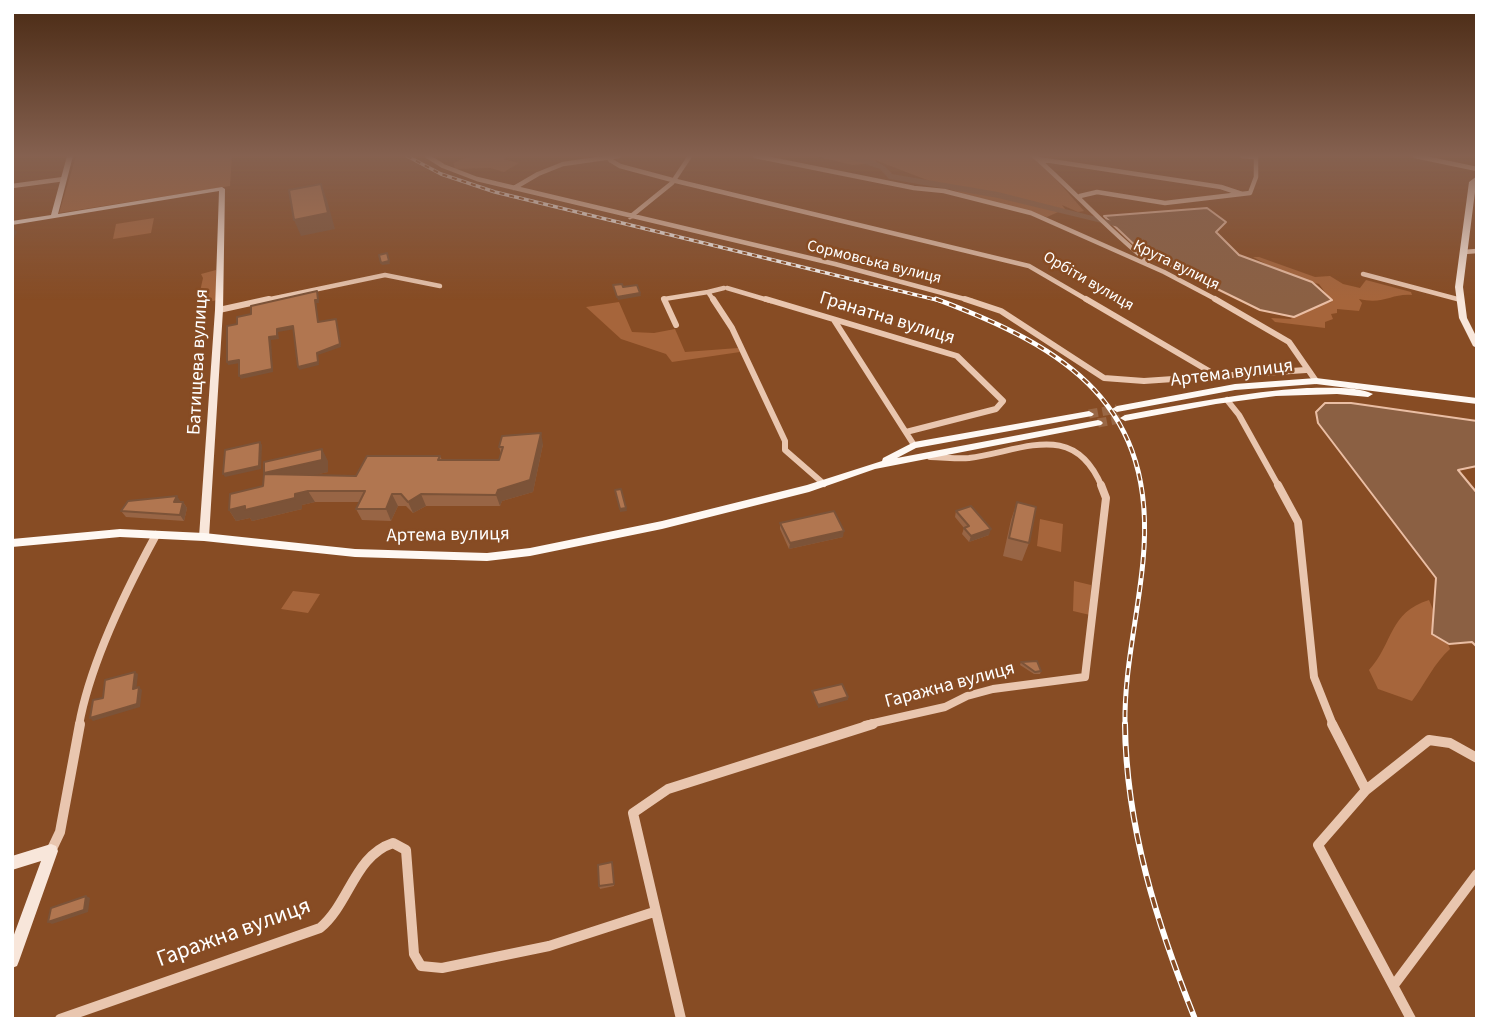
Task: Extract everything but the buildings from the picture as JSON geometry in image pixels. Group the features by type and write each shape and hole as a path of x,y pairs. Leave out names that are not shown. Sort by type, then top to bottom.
{"main road":[{"name":"Артема вулиця","path":"1117,409 1235,387 1316,382 1477,401"},
{"name":"Артема вулиця","path":"1125,418 1274,392 1321,390 1477,408"},
{"name":"Артема вулиця","path":"874,467 914,445 1089,414"},
{"name":"Артема вулиця","path":"12,542 85,534 156,535 204,537 355,553 487,557 530,552 649,528 824,484 874,467 1098,423"},
{"path":"922,456 917,449 929,442"}],"street":[{"path":"12,223 54,216 57,204"},
{"name":"Батищева вулиця","path":"54,216 128,204"},
{"name":"Батищева вулиця","path":"204,537 219,310 222,204"},
{"name":"Сормовська вулиця","path":"578,204 835,264 986,305 1104,377 1144,381 1306,370"},
{"path":"630,217 646,204"},
{"name":"Орбіти вулиця","path":"771,204 1030,267 1215,375"},
{"name":"Крута вулиця","path":"996,204 1055,223 1164,272 1265,326 1289,342 1316,382"},
{"path":"1088,204 1125,244 1164,272"},
{"path":"1469,204 1460,286 1463,318 1476,343"},
{"path":"1464,252 1477,251"},
{"path":"1363,274 1461,300"},
{"path":"219,310 384,275 440,286"},
{"name":"Гранатна вулиця","path":"708,292 726,288 957,356 1003,401 996,409 906,432"},
{"path":"676,325 664,299 708,292 732,328 785,441 785,450 824,484"},
{"path":"833,320 914,445"},
{"path":"1227,400 1239,415 1298,522 1314,677 1325,709 1366,790"},
{"name":"Гаражна вулиця","path":"681,1019 633,813 668,789 850,729 945,707 967,696 993,689 1085,677 1106,498 1097,474 1082,455 1061,445 1044,444 965,458 922,456"},
{"path":"12,961 60,831 84,699 132,579 156,535"},
{"path":"1411,1019 1318,845 1366,790 1429,740 1450,743 1477,758"},
{"name":"Гаражна вулиця","path":"60,1019 320,928 343,904 367,856 381,845 393,843 406,850 414,954 421,966 442,968 549,946 654,912"},
{"path":"12,863 51,851"},
{"path":"1395,985 1477,874"}],"shaded area":[{"path":"62,204 115,204 59,213"},
{"path":"1001,204 1078,204 1084,211 1078,212 1062,205 1065,209 1047,217"},
{"path":"1207,208 1226,222 1216,232 1239,255 1312,282 1332,300 1294,317 1260,310 1142,252 1104,216"},
{"path":"154,218 151,233 113,239 116,224"},
{"path":"1253,257 1315,277 1330,276 1343,284 1360,288 1366,280 1411,292 1412,295 1375,301 1359,299 1362,303 1359,311 1337,309 1337,313 1331,314 1333,319 1325,322 1325,328 1275,322 1271,318 1291,319 1304,308 1332,302 1319,284 1289,276"},
{"path":"216,270 217,300 197,305 203,278 201,274"},
{"path":"619,302 632,332 654,333 675,329 685,352 738,348 740,352 672,362 666,354 621,339 586,307"},
{"path":"1325,403 1351,403 1477,421 1477,466 1458,470 1477,493 1477,647 1472,642 1449,644 1432,634 1436,578 1318,423 1316,412"},
{"path":"1040,519 1063,524 1061,552 1037,546"},
{"path":"1074,581 1091,585 1090,615 1073,611"},
{"path":"293,591 320,594 308,613 281,609"},
{"path":"1429,600 1450,649 1434,667 1412,701 1378,689 1369,670 1406,612"}],"waterway":[{"path":"1036,204 1131,227"}],"tunnel":[{"path":"1089,414 1117,409"},
{"path":"1098,423 1125,418"}],"railway":[{"path":"545,204 941,301"},
{"path":"936,299 941,301"},
{"path":"941,301 1026,339 1063,362 1094,390 1119,422 1135,461 1144,507 1143,561 1127,684 1125,724"},
{"path":"1125,724 1131,800 1146,874 1168,947 1195,1019"}]}
